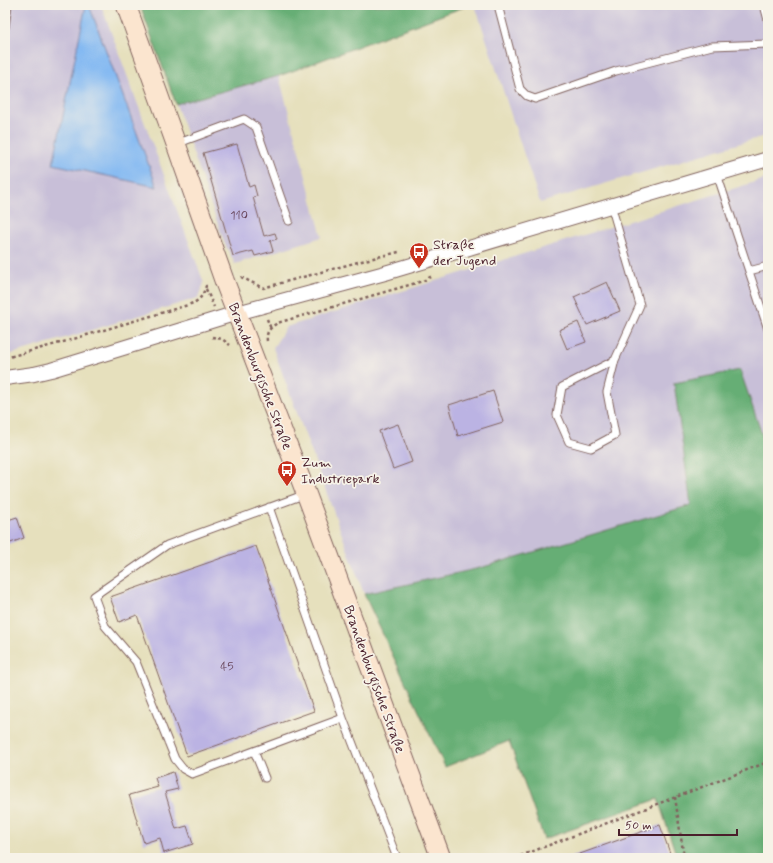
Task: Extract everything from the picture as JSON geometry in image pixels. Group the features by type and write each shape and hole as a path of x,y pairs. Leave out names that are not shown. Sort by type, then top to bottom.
{"street":[{"name":"Brandenburgische Straße","path":"126,5 237,313 441,858"},
{"path":"5,378 51,370 237,313 385,273 768,159"}],"lane":[{"path":"5,27 8,5"},
{"path":"498,5 520,89 527,96 535,100 616,71 712,46 768,44"},
{"path":"764,5 768,20"},
{"path":"176,144 244,119 256,126 289,221"},
{"path":"717,174 768,329"},
{"path":"610,205 640,304 615,360 607,392 615,435 591,448 569,442 558,415 562,387 615,360"},
{"path":"749,270 768,266"},
{"path":"306,494 167,545 94,596 106,626 136,662 175,759 183,769 192,774 343,718"},
{"path":"269,507 343,718 397,858"},
{"path":"254,751 265,778"}],"path":[{"path":"5,358 197,302 204,294 205,289"},
{"path":"212,337 222,339 232,346"},
{"path":"515,858 768,762"},
{"path":"675,797 684,858"}],"shaded area":[{"path":"5,5 101,5 204,283 198,298 5,356"},
{"path":"475,5 768,5 768,135 540,203"},
{"path":"279,76 322,237 235,264 224,242 176,104"},
{"path":"768,178 768,452 740,370 674,383 691,505 480,568 364,594 273,348 286,327"}],"green space":[{"path":"140,5 469,5 279,76 176,104"},
{"path":"740,370 768,452 768,858 677,858 658,799 544,839 509,741 445,767 364,594 480,568 691,505 674,383"}],"water":[{"path":"86,5 89,5 157,187 53,164"}],"building":[{"path":"237,144 249,187 254,185 257,196 253,197 264,236 275,233 277,239 270,241 273,251 255,256 253,251 233,256 203,153"},
{"path":"607,282 620,311 587,325 574,297"},
{"path":"578,322 586,342 567,349 559,330"},
{"path":"493,391 503,422 458,436 449,405"},
{"path":"398,424 412,462 393,469 379,431"},
{"path":"17,517 24,538 5,545 5,521"},
{"path":"256,546 314,711 187,756 137,615 119,622 110,597"},
{"path":"173,772 178,789 165,792 176,829 187,826 193,844 164,853 160,838 144,843 129,795 158,787 155,778"},
{"path":"660,825 671,856 664,858 569,858"}],"place":[{"name":"Straße der Jugend","path":"419,269"},
{"name":"Zum Industriepark","path":"287,487"}]}
